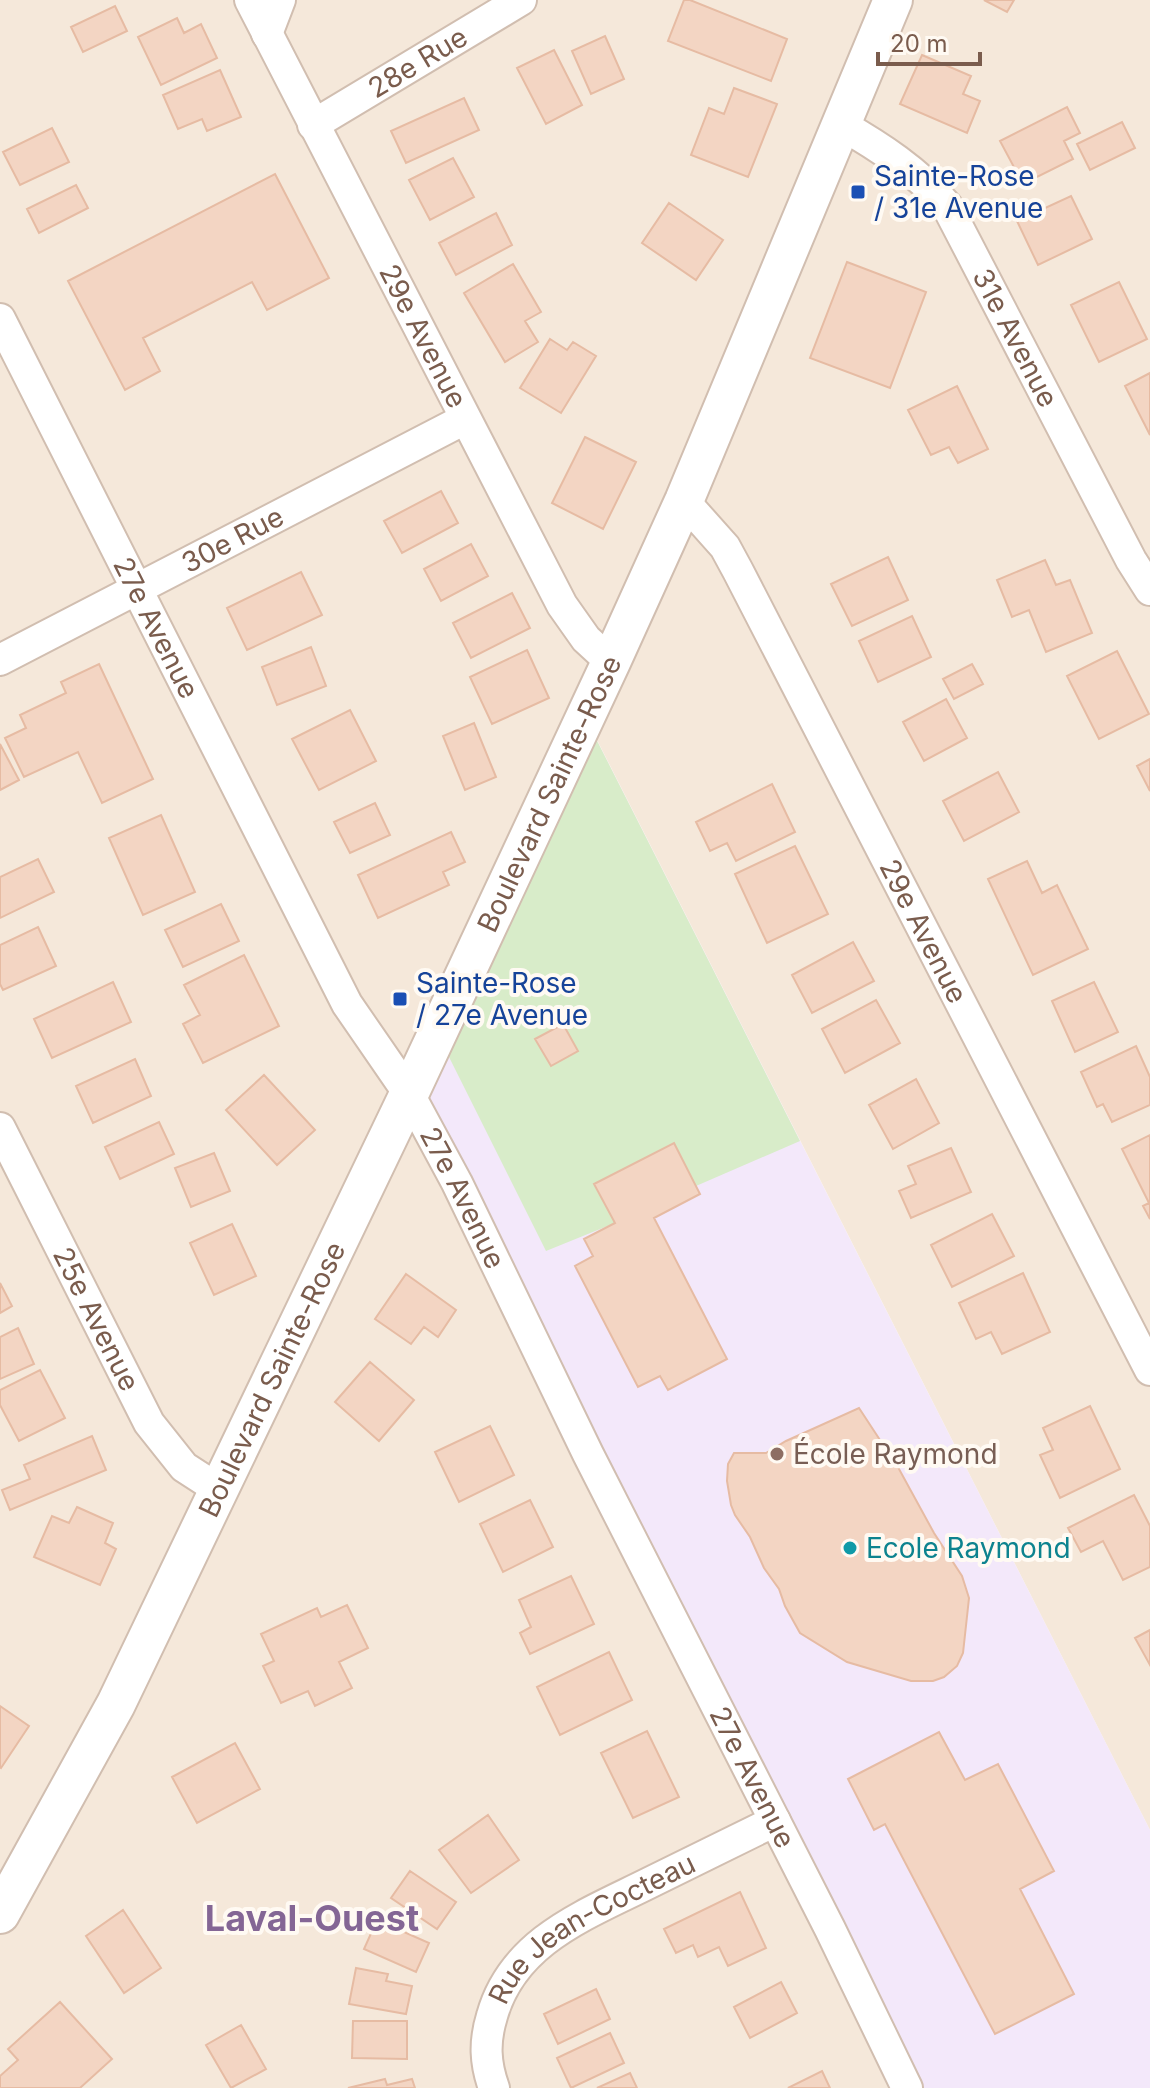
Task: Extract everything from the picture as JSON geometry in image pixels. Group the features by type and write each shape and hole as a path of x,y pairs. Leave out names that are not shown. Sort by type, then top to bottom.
{"street":[{"name":"29e Avenue","path":"250,0 562,605 586,639 611,662"},
{"path":"267,34 280,0"},
{"name":"28e Rue","path":"313,125 521,0"},
{"name":"Boulevard Sainte-Rose","path":"0,1914 116,1704 409,1094 611,662 684,501 893,0"},
{"name":"31e Avenue","path":"840,124 876,144 910,169 947,206 1131,560 1150,590"},
{"name":"27e Avenue","path":"0,319 347,1004 409,1094 457,1183 588,1454 907,2088"},
{"name":"30e Rue","path":"0,660 465,419"},
{"name":"29e Avenue","path":"684,501 725,547 738,571 1150,1370"},
{"name":"25e Avenue","path":"0,1128 149,1423 184,1467 218,1489"},
{"name":"Rue Jean-Cocteau","path":"494,2088 487,2070 486,2037 496,2001 510,1974 531,1950 579,1918 775,1821"}],"shaded area":[{"path":"0,0 1150,0 1150,1830 588,722 912,2088 0,2088"},
{"name":"École Raymond","path":"587,721 1150,1830 1150,2088 912,2088 415,1099"}],"green space":[{"path":"587,721 800,1141 696,1186 674,1144 595,1184 615,1223 546,1251 441,1041"}],"building":[{"path":"684,0 787,39 771,81 668,41"},
{"path":"984,0 1014,0 1007,12"},
{"path":"115,6 127,31 83,52 71,27"},
{"path":"177,18 184,33 201,24 217,58 161,85 138,37"},
{"path":"605,36 624,79 591,94 572,51"},
{"path":"554,50 582,105 546,124 517,68"},
{"path":"922,55 971,76 963,94 980,101 967,133 900,104"},
{"path":"220,70 241,117 207,131 202,119 178,129 163,95"},
{"path":"734,88 777,104 748,177 691,155 709,108 724,114"},
{"path":"464,98 479,130 406,163 391,131"},
{"path":"1067,107 1080,133 1064,141 1073,159 1023,184 1000,141"},
{"path":"1122,122 1135,148 1090,170 1077,144"},
{"path":"52,128 69,162 20,185 3,152"},
{"path":"453,158 474,197 430,220 409,180"},
{"path":"275,174 329,278 267,310 252,282 143,338 160,371 125,390 68,281"},
{"path":"76,185 88,208 39,233 27,209"},
{"path":"1071,196 1092,239 1038,265 1017,221"},
{"path":"669,203 723,240 696,280 642,243"},
{"path":"496,213 512,245 456,275 439,243"},
{"path":"847,262 926,292 890,388 810,358"},
{"path":"513,264 541,312 525,321 538,342 505,362 464,293"},
{"path":"1119,282 1147,339 1099,362 1071,305"},
{"path":"550,339 567,350 573,342 596,356 561,413 520,388"},
{"path":"1150,373 1150,435 1125,386"},
{"path":"957,386 988,449 958,463 949,447 931,455 908,410"},
{"path":"585,437 636,462 603,529 552,503"},
{"path":"441,491 458,523 402,553 384,521"},
{"path":"471,544 488,576 441,601 424,569"},
{"path":"888,557 908,600 852,626 831,584"},
{"path":"1045,560 1056,585 1070,580 1092,633 1046,652 1029,610 1012,617 997,580"},
{"path":"301,572 322,615 247,650 227,608"},
{"path":"512,593 530,628 471,658 453,623"},
{"path":"912,616 931,657 878,682 859,641"},
{"path":"311,647 326,686 277,705 262,667"},
{"path":"527,650 549,698 492,724 470,677"},
{"path":"1117,651 1149,714 1099,739 1067,676"},
{"path":"99,664 153,779 102,803 78,752 24,777 5,738 26,728 20,715 66,693 61,682"},
{"path":"972,664 983,684 954,699 943,679"},
{"path":"946,699 967,738 924,761 903,722"},
{"path":"350,710 376,761 319,790 292,739"},
{"path":"474,723 496,777 465,790 443,736"},
{"path":"0,744 19,780 0,790"},
{"path":"1150,759 1150,791 1137,766"},
{"path":"998,772 1019,812 964,841 943,801"},
{"path":"772,784 795,832 736,861 727,843 710,851 696,822"},
{"path":"375,803 390,835 350,853 334,822"},
{"path":"161,815 195,892 143,915 109,838"},
{"path":"451,832 465,862 443,872 449,885 378,918 358,875"},
{"path":"795,846 828,914 767,943 735,874"},
{"path":"38,859 54,892 0,918 0,877"},
{"path":"1027,861 1042,893 1057,885 1088,949 1033,975 988,879"},
{"path":"221,904 239,941 183,967 165,930"},
{"path":"38,927 56,966 3,990 0,984 0,945"},
{"path":"853,942 874,981 812,1013 792,975"},
{"path":"244,955 279,1026 203,1063 183,1024 200,1015 184,985"},
{"path":"113,982 131,1022 52,1058 34,1019"},
{"path":"1094,982 1118,1032 1075,1052 1052,1001"},
{"path":"876,1000 900,1043 845,1073 822,1029"},
{"path":"563,1024 578,1051 551,1066 535,1039"},
{"path":"1136,1046 1150,1077 1150,1105 1112,1122 1103,1104 1097,1107 1081,1072"},
{"path":"135,1059 151,1096 93,1123 76,1086"},
{"path":"264,1075 315,1130 277,1165 226,1110"},
{"path":"916,1079 939,1123 893,1149 869,1105"},
{"path":"159,1122 174,1154 120,1179 105,1147"},
{"path":"1150,1135 1150,1219 1143,1206 1149,1203 1122,1149"},
{"path":"674,1143 700,1194 654,1218 727,1359 668,1390 660,1376 638,1387 575,1266 593,1256 584,1239 615,1223 594,1184"},
{"path":"951,1148 971,1192 911,1218 899,1191 916,1184 908,1166"},
{"path":"214,1153 230,1191 191,1207 175,1168"},
{"path":"992,1214 1014,1256 952,1287 931,1245"},
{"path":"232,1224 256,1276 214,1295 190,1243"},
{"path":"1023,1273 1050,1332 1002,1354 991,1332 976,1339 959,1303"},
{"path":"406,1274 456,1310 438,1337 424,1327 411,1344 375,1319"},
{"path":"0,1283 12,1306 0,1313"},
{"path":"18,1328 34,1364 0,1379 0,1337"},
{"path":"370,1362 414,1400 379,1441 335,1402"},
{"path":"40,1370 65,1418 19,1441 0,1405 0,1390"},
{"path":"1090,1406 1120,1469 1060,1498 1040,1455 1053,1450 1043,1428"},
{"name":"Ecole Raymond","path":"859,1408 962,1576 969,1598 963,1653 957,1666 944,1677 933,1681 911,1681 847,1662 800,1633 731,1505 727,1481 728,1464 734,1453 766,1453"},
{"path":"490,1426 514,1475 459,1502 435,1452"},
{"path":"92,1436 106,1470 10,1510 2,1490 30,1479 24,1465"},
{"path":"1134,1495 1150,1526 1150,1567 1123,1580 1103,1541 1081,1552 1068,1528"},
{"path":"530,1500 553,1547 503,1572 480,1524"},
{"path":"77,1507 113,1523 105,1543 116,1549 100,1585 34,1557 52,1516 69,1523"},
{"path":"571,1576 594,1624 530,1654 520,1633 531,1627 519,1600"},
{"path":"347,1605 368,1648 339,1662 352,1688 315,1706 308,1691 281,1703 263,1666 274,1661 261,1634 317,1608 321,1617"},
{"path":"1150,1630 1150,1665 1135,1638"},
{"path":"609,1652 632,1700 560,1735 537,1687"},
{"path":"0,1706 29,1726 1,1768 0,1767"},
{"path":"647,1731 679,1797 633,1818 601,1753"},
{"path":"939,1732 965,1780 998,1764 1054,1871 1020,1889 1074,1994 995,2034 885,1824 874,1830 848,1779"},
{"path":"235,1743 260,1789 197,1823 172,1777"},
{"path":"488,1815 519,1860 471,1893 439,1850"},
{"path":"410,1871 456,1902 437,1929 391,1898"},
{"path":"740,1892 766,1948 728,1966 719,1947 698,1957 693,1945 676,1953 664,1929"},
{"path":"123,1910 161,1968 124,1993 86,1936"},
{"path":"377,1920 429,1943 416,1972 364,1949"},
{"path":"356,1968 388,1974 386,1981 412,1986 406,2014 349,2004"},
{"path":"781,1982 797,2013 750,2038 734,2007"},
{"path":"596,1989 610,2019 558,2044 544,2014"},
{"path":"60,2002 112,2059 80,2088 0,2088 0,2076 18,2060 8,2049"},
{"path":"353,2021 407,2021 407,2059 352,2058"},
{"path":"241,2025 266,2069 231,2088 206,2045"},
{"path":"610,2033 624,2063 571,2088 557,2058"},
{"path":"822,2071 830,2088 788,2088"},
{"path":"630,2073 637,2088 597,2088"},
{"path":"385,2079 387,2085 412,2079 415,2088 348,2088"}],"place":[{"name":"Sainte-Rose / 31e Avenue","path":"858,192"},
{"name":"Sainte-Rose / 27e Avenue","path":"400,999"},
{"name":"École Raymond","path":"777,1454"},
{"name":"Ecole Raymond","path":"850,1548"}],"district":[{"name":"Laval-Ouest","path":"312,1918"}]}
